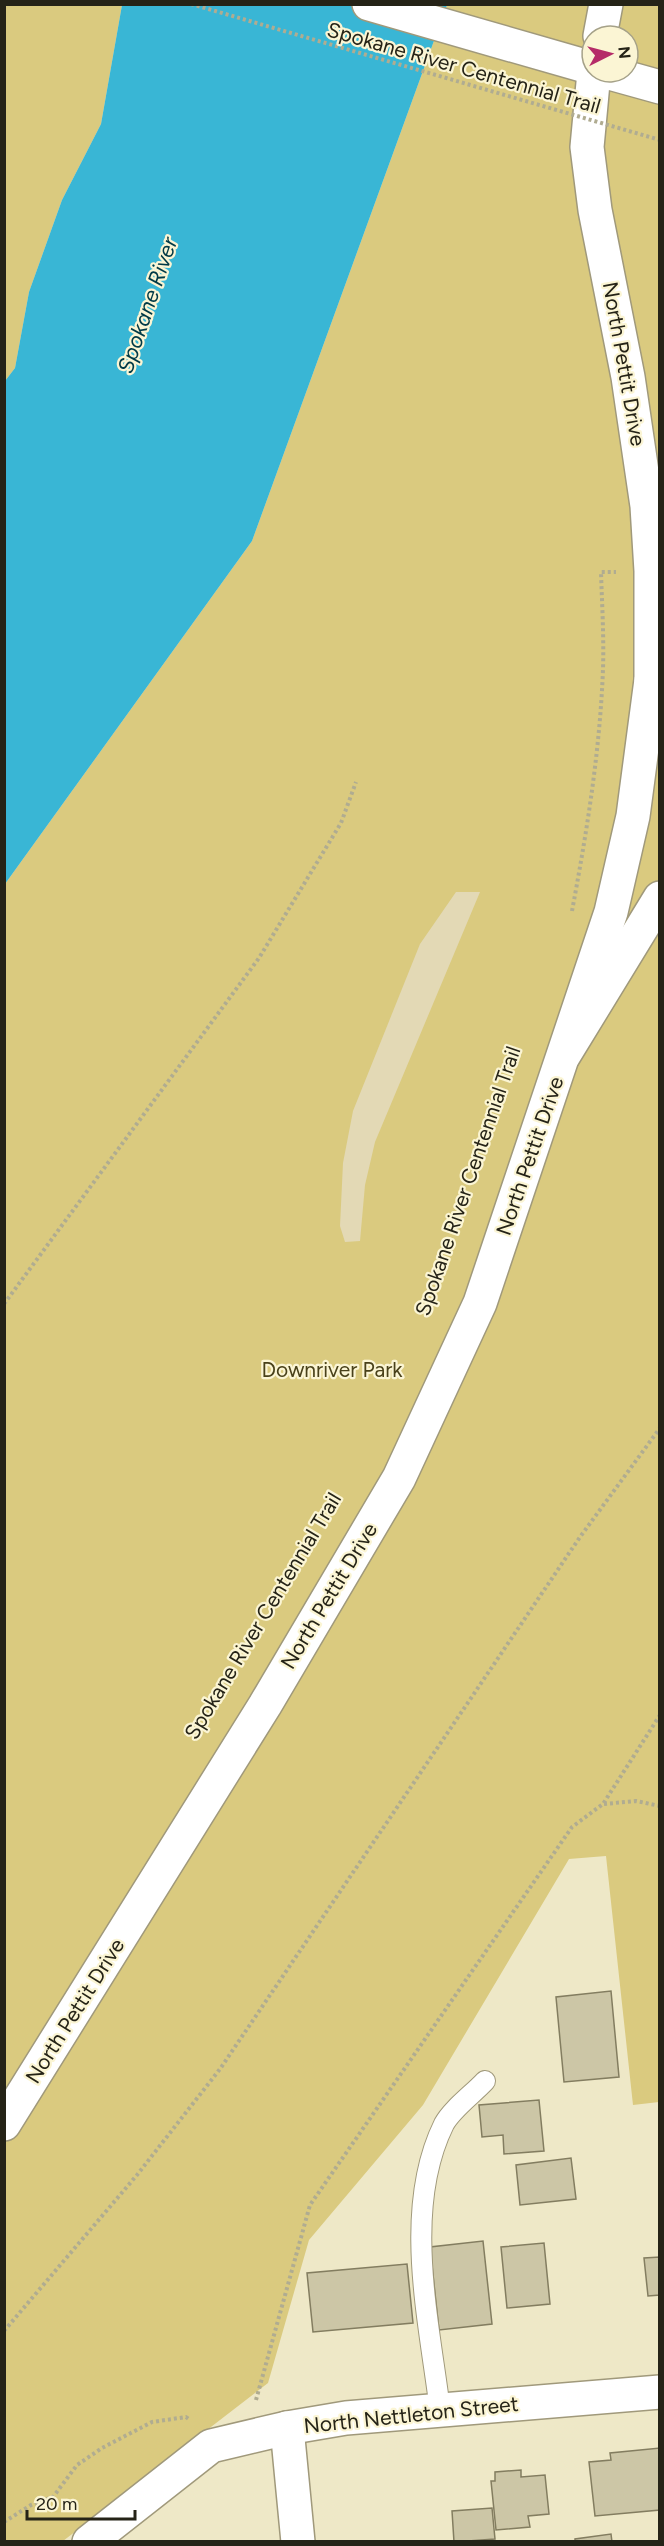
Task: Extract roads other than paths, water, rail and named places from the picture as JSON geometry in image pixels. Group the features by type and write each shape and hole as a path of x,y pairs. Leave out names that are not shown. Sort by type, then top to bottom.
{"street":[{"path":"369,4 580,66"},
{"path":"602,24 606,4"},
{"path":"640,81 660,87"},
{"name":"North Pettit Drive","path":"4,2124 265,1705 399,1478 480,1303 611,912 633,816 655,680 656,640 647,506 628,377 595,210 587,147 592,84"},
{"path":"564,1055 660,898"},
{"name":"North Nettleton Street","path":"89,2541 211,2446 287,2428 346,2418 660,2392"},
{"path":"287,2428 298,2541"}],"lane":[{"path":"440,2410 420,2233 427,2177 444,2123 485,2081"}],"water":[{"name":"Spokane River","path":"122,5 447,5 252,541 5,884 5,381 15,368 29,292 62,200 101,124"}],"park label":[{"name":"Downriver Park","path":"332,1370"}]}
